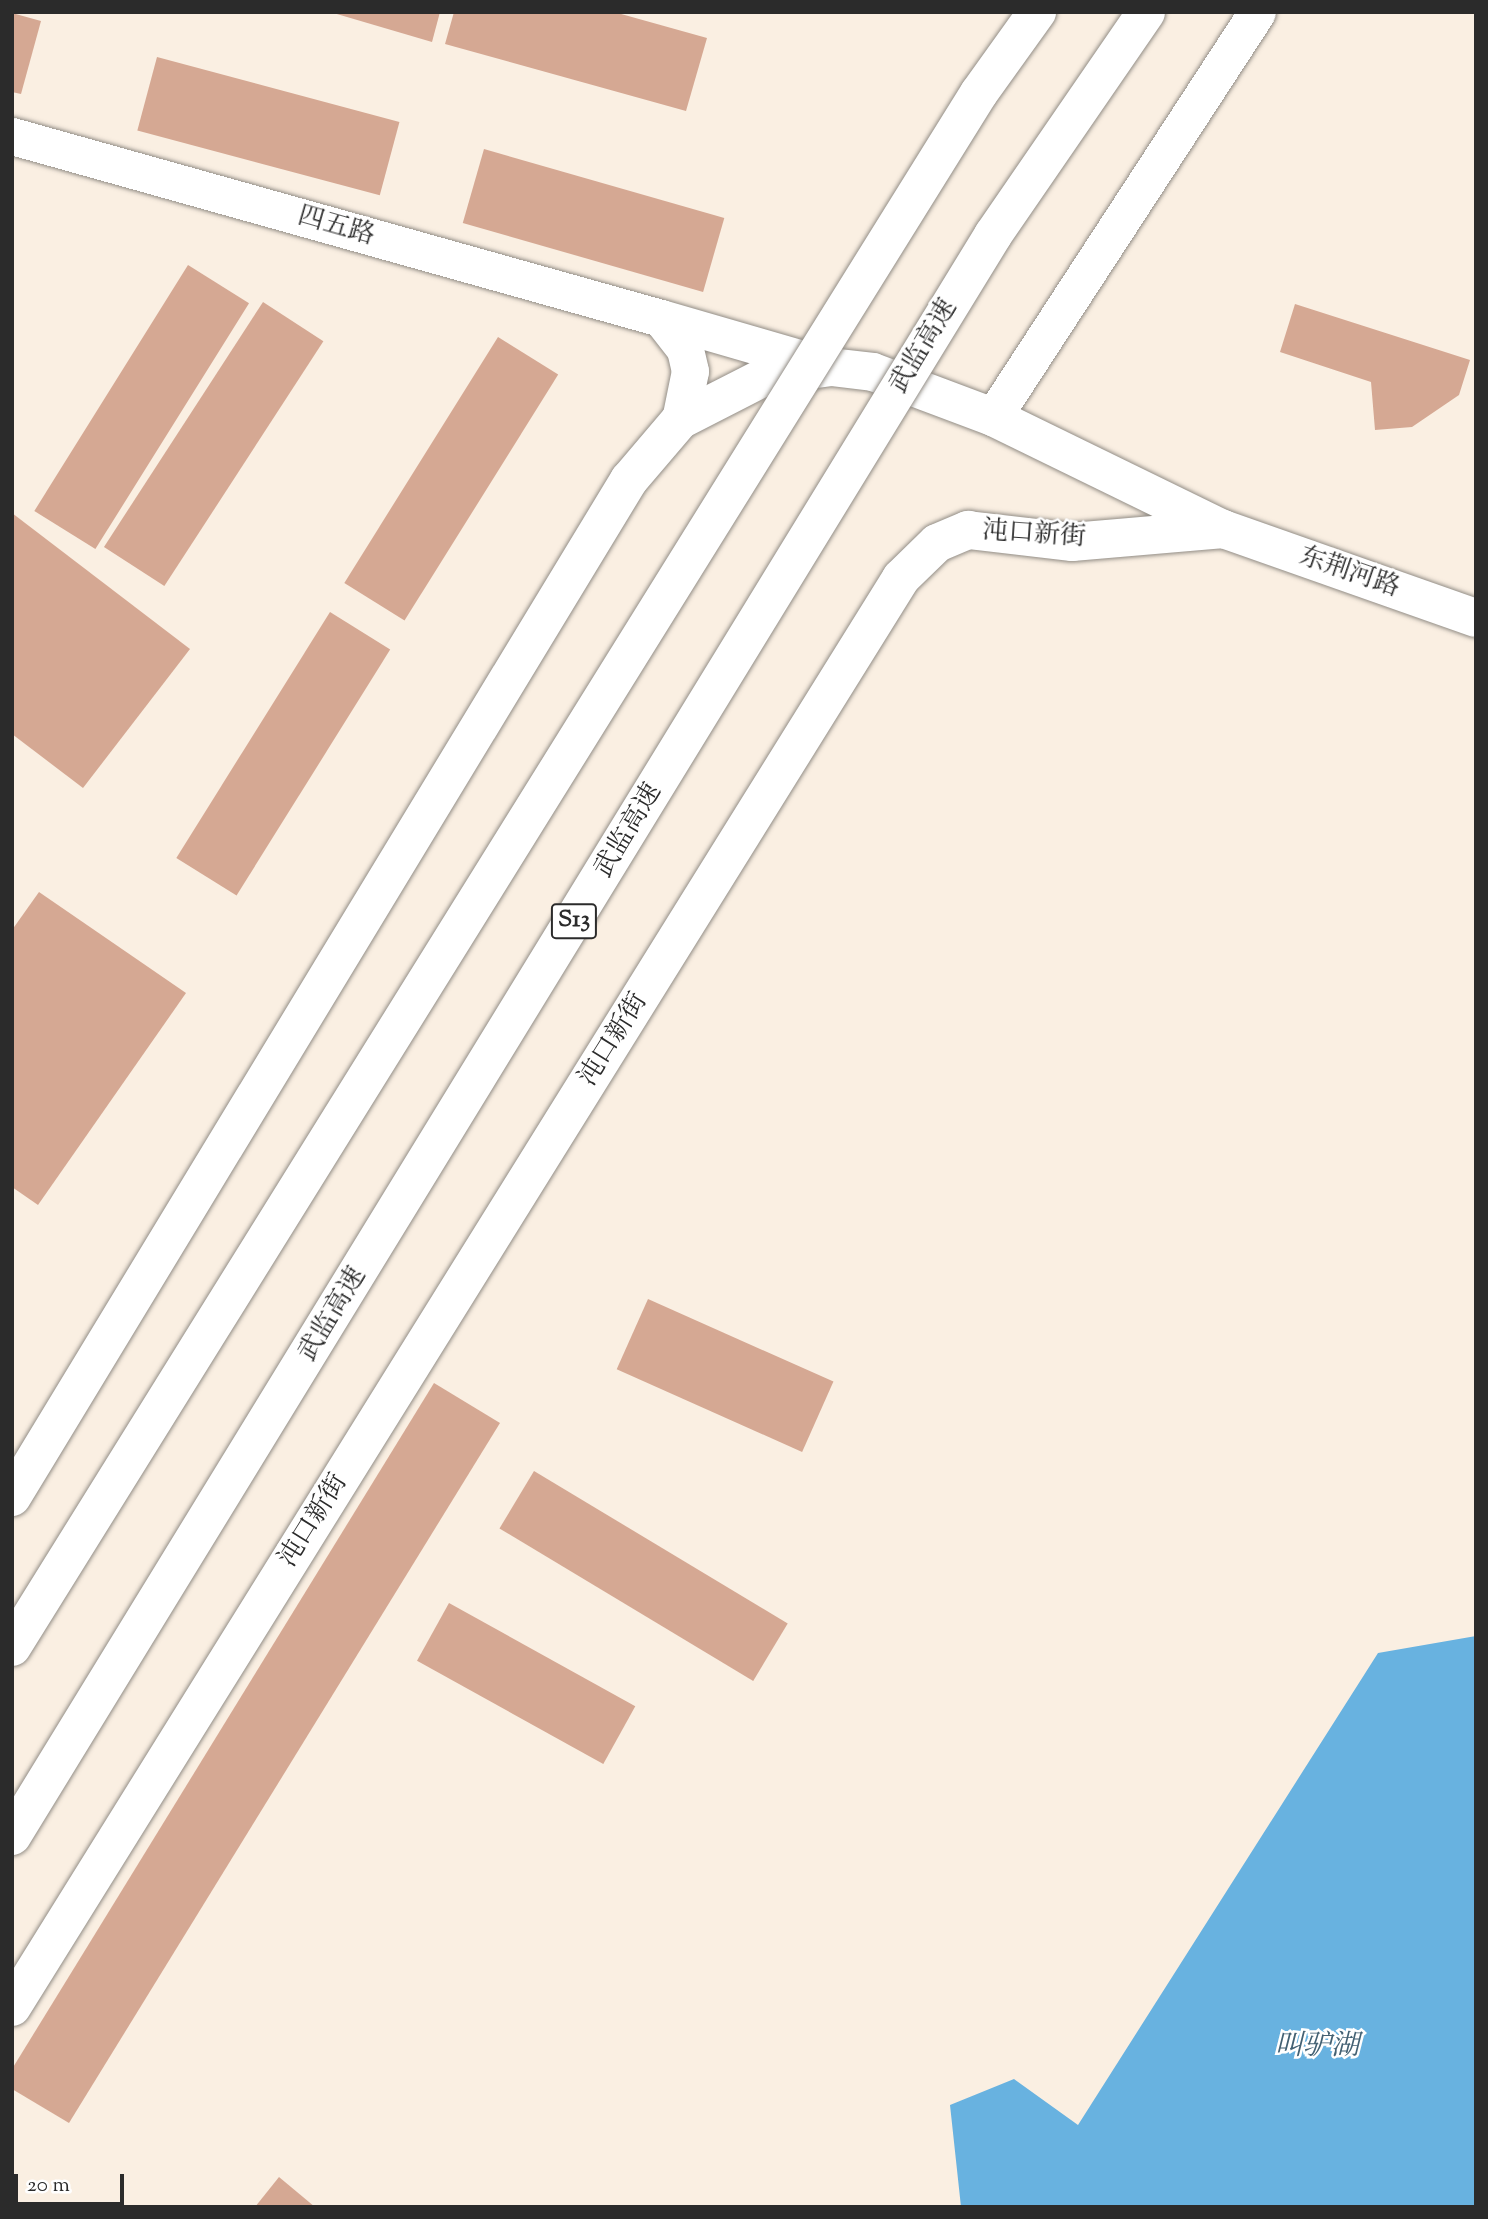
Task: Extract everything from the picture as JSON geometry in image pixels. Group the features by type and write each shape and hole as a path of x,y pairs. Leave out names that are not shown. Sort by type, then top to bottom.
{"main road":[{"path":"12,1647 979,93 1037,12"},
{"name":"武监高速","path":"12,1836 993,235 1146,12"},
{"path":"18,1472 629,480 680,420 766,376 831,367 873,372 993,417 1223,529"},
{"name":"东荆河路","path":"1223,529 1476,618"},
{"name":"沌口新街","path":"12,2007 901,578 937,543 968,530 1072,542 1223,529"}],"street":[{"path":"993,417 1256,12"},
{"name":"四五路","path":"12,136 831,367"},
{"path":"661,318 685,349 690,371 680,420"}],"water":[{"name":"叫驴湖","path":"1476,1636 1476,2207 961,2207 950,2105 1014,2079 1078,2125 1378,1653"}],"building":[{"path":"330,12 440,12 432,42"},
{"path":"454,12 614,12 707,38 686,111 445,44"},
{"path":"12,13 41,21 21,94 12,92"},
{"path":"157,57 399,122 380,195 137,130"},
{"path":"484,149 724,218 703,292 463,223"},
{"path":"188,265 249,303 95,549 34,511"},
{"path":"263,302 323,341 164,586 104,547"},
{"path":"1295,304 1470,360 1459,395 1412,427 1375,430 1371,382 1280,352"},
{"path":"498,337 558,375 405,621 344,583"},
{"path":"12,513 190,649 83,788 12,734"},
{"path":"330,612 390,650 237,896 176,858"},
{"path":"39,892 186,993 38,1205 12,1187 12,930"},
{"path":"648,1299 833,1382 802,1452 617,1369"},
{"path":"434,1383 500,1423 69,2123 12,2089 12,2069"},
{"path":"534,1471 788,1623 753,1681 499,1528"},
{"path":"449,1603 635,1706 603,1764 417,1661"},
{"path":"279,2177 315,2207 255,2207"}]}
